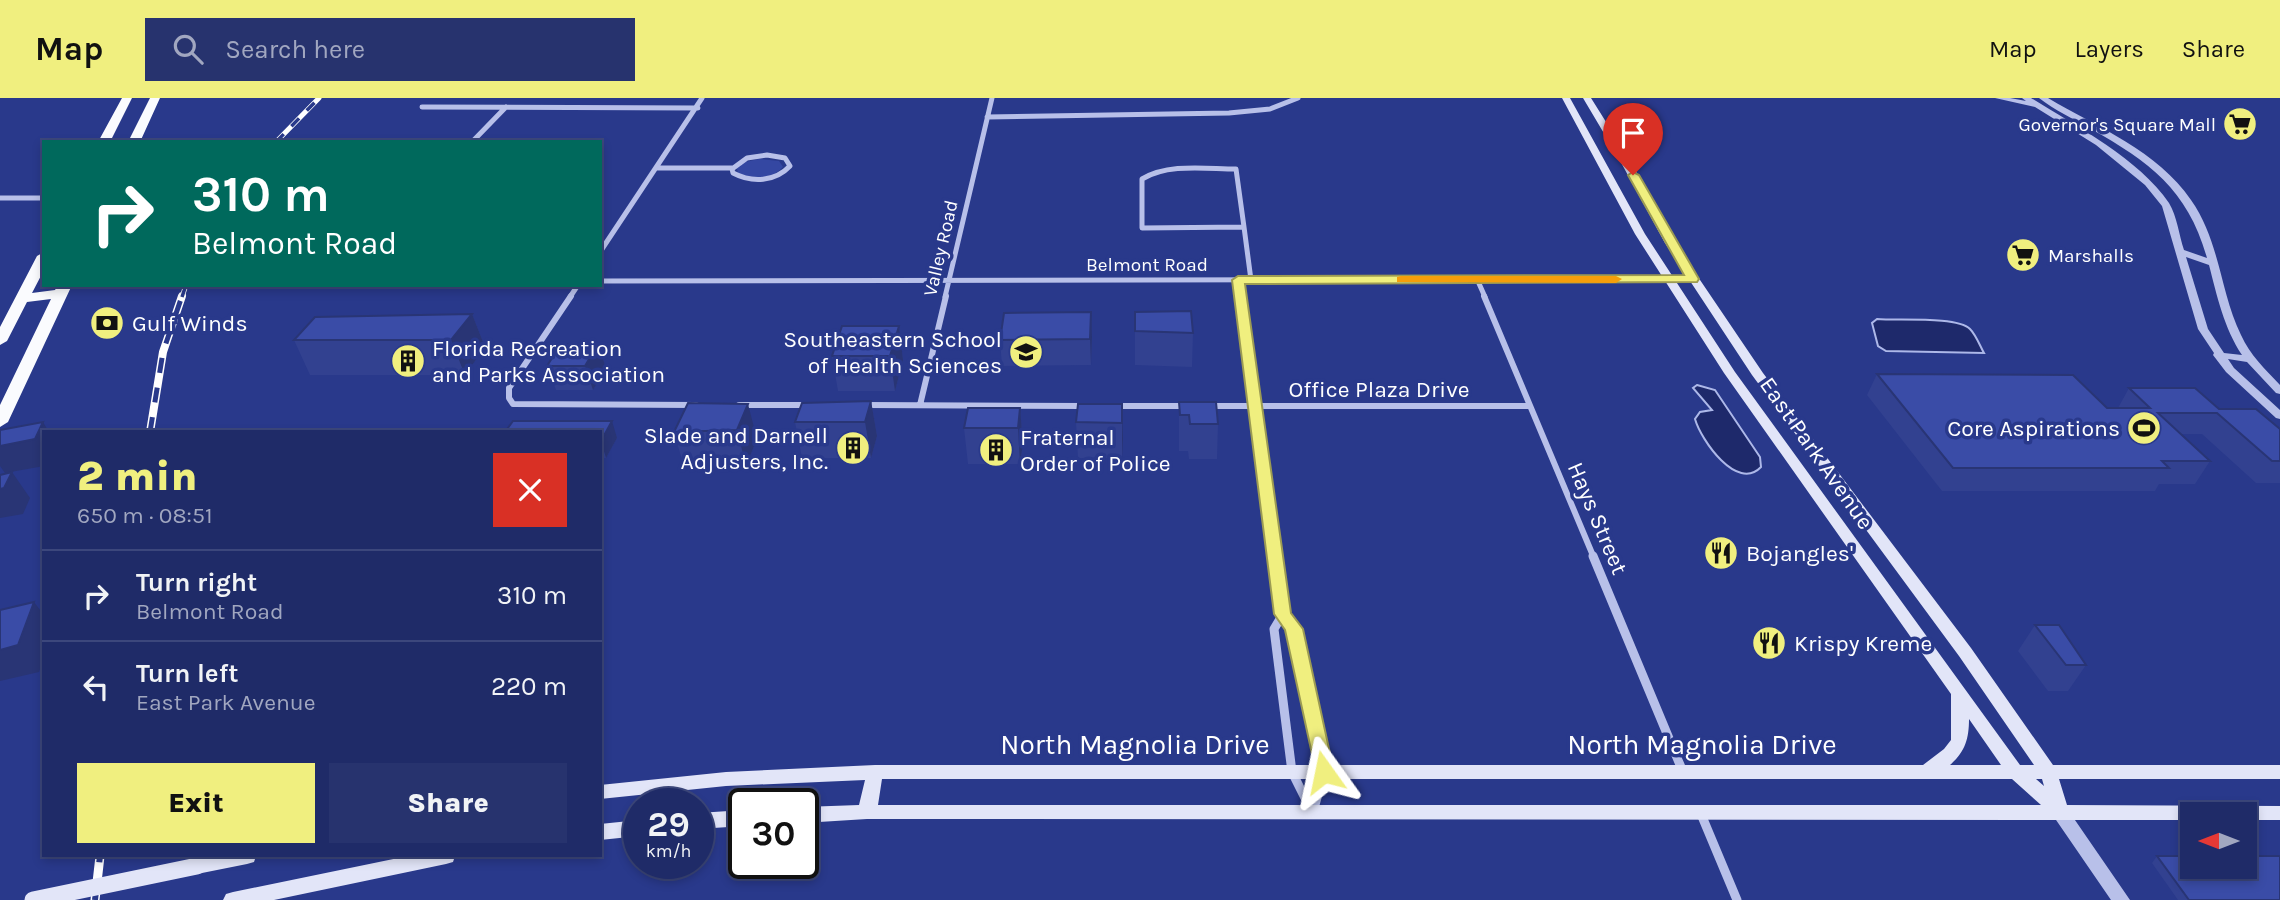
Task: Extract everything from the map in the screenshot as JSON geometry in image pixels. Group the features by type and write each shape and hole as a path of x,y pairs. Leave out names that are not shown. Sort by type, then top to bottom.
{"main road":[{"path":"105,140 127,98"},
{"path":"135,140 155,98"},
{"name":"East Park Avenue","path":"1566,98 1640,234 1748,399 2015,771 2060,812"},
{"name":"East Park Avenue","path":"1587,98 1693,279 1768,388 1965,652 2048,771 2060,812"},
{"path":"0,341 42,260"},
{"path":"22,298 63,289"},
{"path":"0,422 63,289"},
{"path":"1928,771 1952,756 1960,741 1959,694"},
{"path":"867,812 875,772"},
{"name":"North Magnolia Drive","path":"602,792 726,779 875,772 2280,772"},
{"path":"819,814 1700,811 2280,813"},
{"path":"602,832 623,830"},
{"path":"33,900 242,857"},
{"path":"233,900 441,857"}],"street":[{"path":"602,249 698,108 702,98"},
{"name":"Valley Road","path":"920,405 992,98"},
{"path":"987,117 1229,113 1270,108 1298,98"},
{"path":"1999,98 2042,103 2117,156 2148,183 2166,206 2203,329 2218,355 2259,399 2280,416"},
{"path":"2026,98 2058,107 2139,156 2161,173 2188,201 2211,258 2234,333 2280,391"},
{"path":"2058,107 2064,98"},
{"path":"422,107 698,108"},
{"path":"474,140 506,107"},
{"path":"657,168 733,168 747,158 767,155 785,158 790,166 777,176 757,180 737,177 733,168"},
{"path":"2117,156 2139,156"},
{"path":"1244,228 1142,228 1142,179 1148,173 1161,170 1236,169 1244,228 1251,280"},
{"path":"0,198 42,198"},
{"path":"2180,252 2211,258"},
{"name":"Hays Street","path":"1477,279 1684,772"},
{"name":"Belmont Road","path":"602,281 1693,279"},
{"path":"1238,280 1283,614 1294,629 1324,772 1312,813"},
{"path":"577,287 509,387 508,394 513,404 710,405"},
{"path":"2218,355 2252,359"},
{"path":"734,405 819,405"},
{"path":"854,405 1089,405"},
{"name":"Office Plaza Drive","path":"1101,406 1530,406"},
{"path":"1283,614 1274,629 1292,772 1312,813"},
{"path":"1700,811 1737,900"},
{"name":"East Park Avenue","path":"2060,812 2121,900"}],"shaded area":[{"path":"759,159 779,161 783,167 762,177 738,174 737,168 745,162"},
{"path":"1877,319 1940,321 1963,325 1972,331 1984,353 1886,351 1878,346 1872,323"},
{"path":"1697,385 1715,390 1760,457 1761,467 1752,473 1741,473 1731,468 1712,450 1695,419 1700,412 1712,410 1693,388"}],"building":[{"path":"1191,311 1193,333 1135,331 1135,312"},
{"path":"1091,312 1090,339 1000,340 1004,313"},
{"path":"472,314 451,340 294,340 315,317"},
{"path":"842,326 899,326 890,356 832,356"},
{"path":"561,344 598,344 585,366 547,366"},
{"path":"1877,374 2073,375 2107,408 2150,408 2129,388 2195,388 2219,409 2256,409 2280,429 2280,461 2272,461 2217,413 2158,413 2210,461 2162,461 2169,468 1953,468"},
{"path":"871,401 865,422 795,422 802,403"},
{"path":"1179,402 1216,402 1218,424 1190,424 1189,415 1180,415"},
{"path":"688,403 748,404 737,430 674,432"},
{"path":"1078,404 1122,404 1122,423 1076,422"},
{"path":"968,408 1020,408 1018,428 964,428"},
{"path":"513,421 612,421 602,439 602,430 506,430"},
{"path":"43,422 35,439 0,446 0,430"},
{"path":"12,472 4,488 0,489 0,475"},
{"path":"34,602 18,645 0,650 0,610"},
{"path":"2035,625 2059,625 2086,665 2066,665"},
{"path":"2157,856 2180,856 2180,879 2257,879 2258,856 2280,856 2280,900 2189,900"}],"railway":[{"path":"278,140 319,98"},
{"path":"182,297 185,287"},
{"path":"150,430 163,352 182,296"},
{"path":"95,900 100,857"}],"slow traffic":[{"path":"1401,279 1616,279"}],"place":[{"name":"Governor's Square Mall","path":"2240,124"},
{"name":"Marshalls","path":"2023,255"},
{"name":"Gulf Winds","path":"107,323"},
{"name":"Southeastern School of Health Sciences","path":"1026,352"},
{"name":"Florida Recreation and Parks Association","path":"408,361"},
{"name":"Core Aspirations","path":"2144,428"},
{"name":"Slade and Darnell Adjusters, Inc.","path":"853,448"},
{"name":"Fraternal Order of Police","path":"996,450"},
{"name":"Bojangles'","path":"1721,553"},
{"name":"Krispy Kreme","path":"1769,643"}],"route":[{"path":"1324,772 1294,629 1283,614 1238,280 1693,279 1633,175"}]}
